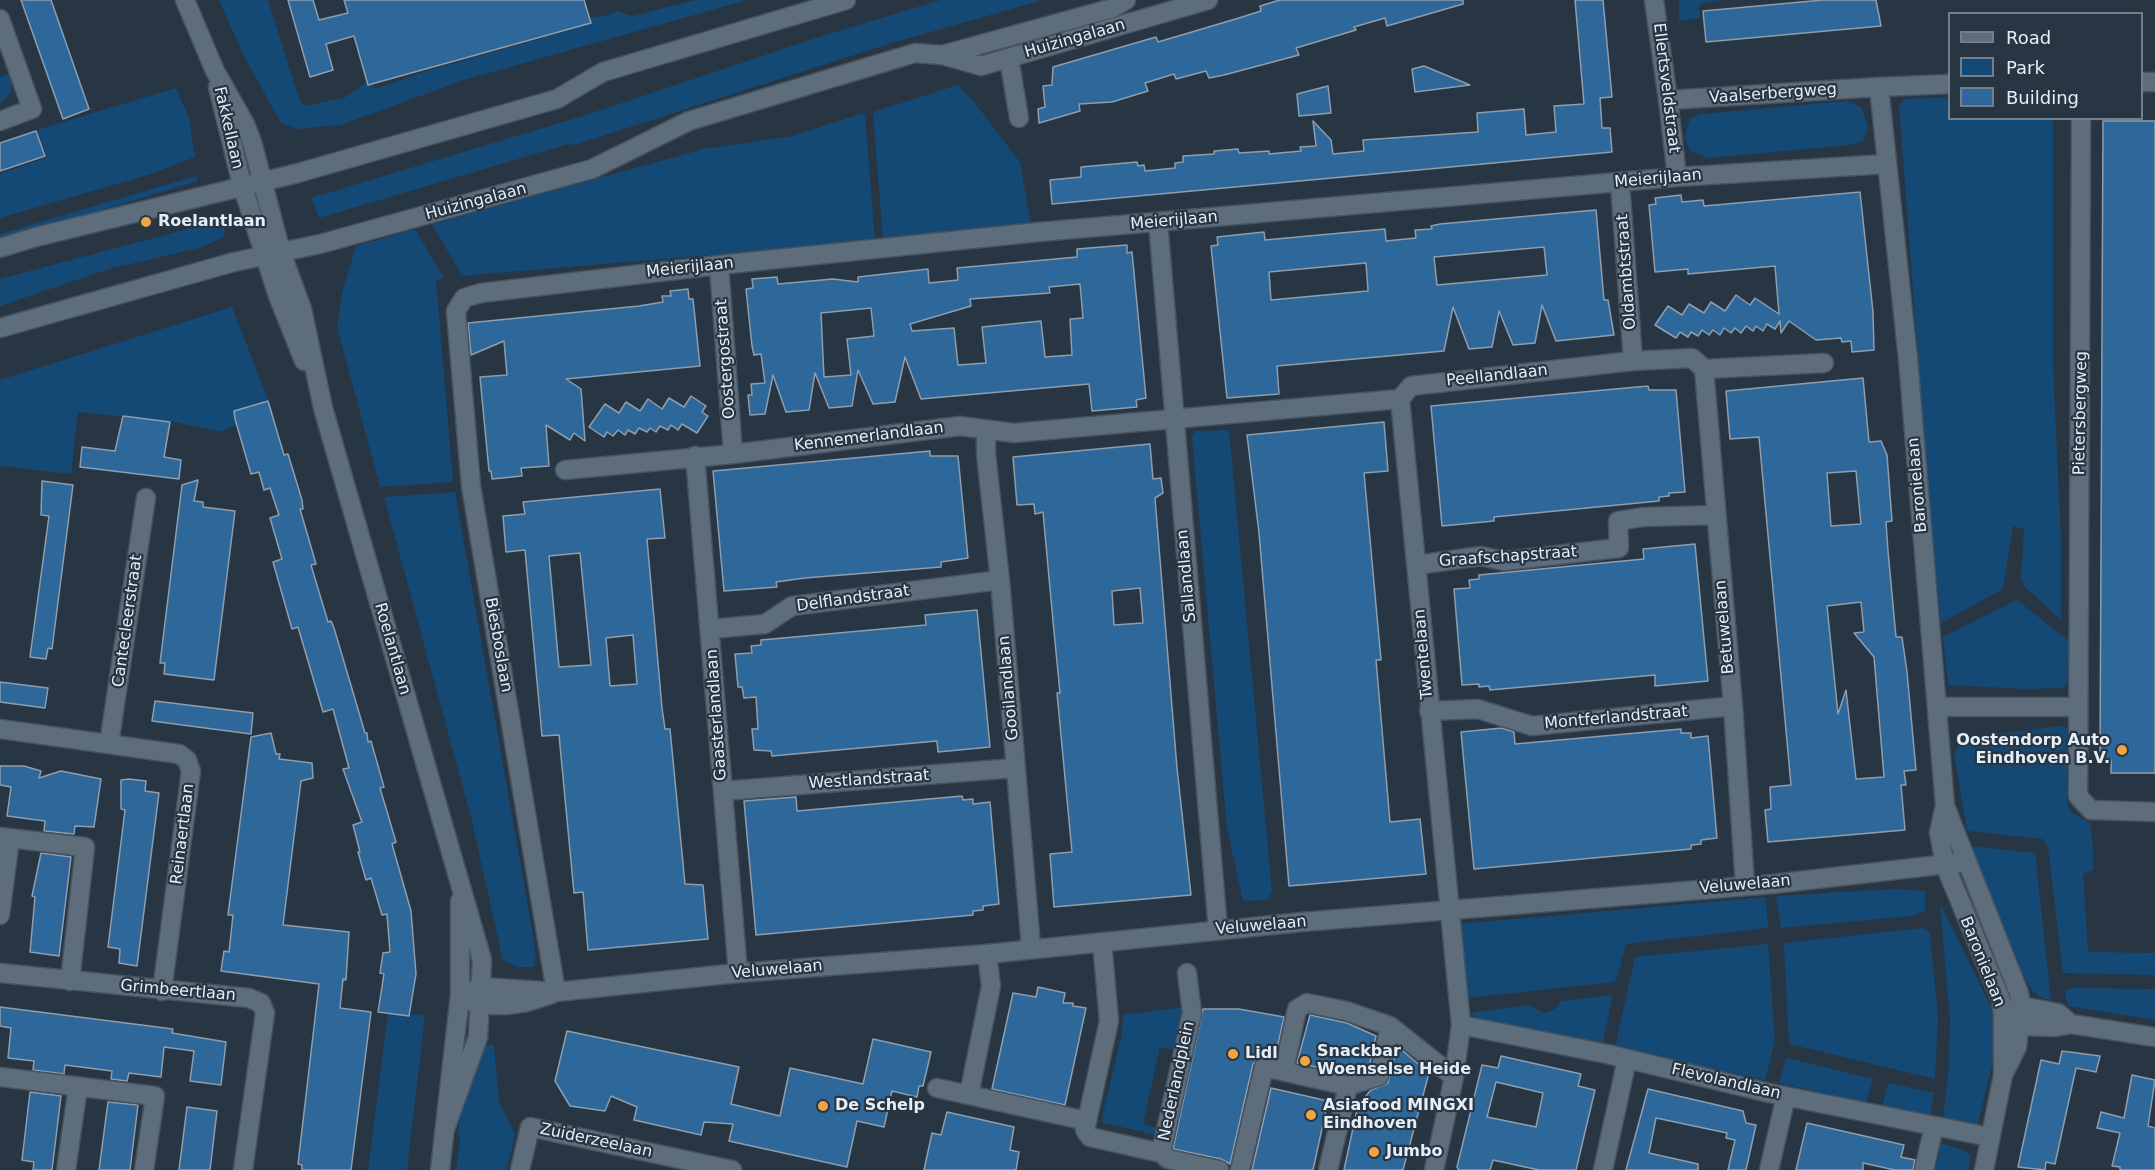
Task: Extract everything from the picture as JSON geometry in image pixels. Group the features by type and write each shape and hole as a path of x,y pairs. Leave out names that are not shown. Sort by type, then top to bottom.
{"street":[{"name":"Fakkellaan","path":"185,0 215,71 245,124 263,182 273,254"},
{"path":"0,248 242,185 263,182 557,99 603,72 846,0"},
{"name":"Huizingalaan","path":"942,55 1113,8 1126,0"},
{"name":"Huizingalaan","path":"0,328 273,254 376,229 592,169 689,122 915,53 942,55 981,66 1208,0"},
{"name":"Ellertsveldstraat","path":"1654,0 1677,177"},
{"path":"0,19 32,110 0,121"},
{"path":"1009,58 1020,118"},
{"name":"Fakkellaan","path":"215,71 231,148 242,185 273,254"},
{"name":"Vaalserbergweg","path":"1668,100 1948,84"},
{"path":"1879,87 1886,164"},
{"name":"Pietersbergweg","path":"2081,120 2082,366 2078,796 2091,810 2098,812 2155,812"},
{"name":"Meierijlaan","path":"464,298 481,293 1038,224 1158,222 1677,177 1886,164"},
{"name":"Baronielaan","path":"1886,164 1908,359 1945,806 2019,993 2021,1006 2021,1026 2017,1047 2003,1075"},
{"name":"Oldambtstraat","path":"1620,183 1633,361"},
{"name":"Sallandlaan","path":"1158,222 1218,930"},
{"name":"Roelantlaan","path":"273,254 302,309 323,408 482,960 478,1037 444,1132"},
{"name":"Oostergostraat","path":"719,265 733,454"},
{"name":"Biesboslaan","path":"464,298 456,311 471,486 556,992"},
{"name":"Peellandlaan","path":"1173,418 1400,399 1411,386 1633,361 1692,358 1704,369 1824,363"},
{"name":"Betuwelaan","path":"1704,369 1733,706 1745,885"},
{"name":"Twentelaan","path":"1400,399 1461,1025 1454,1077 1434,1170"},
{"name":"Kennemerlandlaan","path":"565,470 733,454 960,426 1014,433 1173,418"},
{"name":"Gooilandlaan","path":"986,430 986,454 1000,579 1031,947"},
{"name":"Gaasterlandlaan","path":"695,456 738,973"},
{"name":"Cantecleerstraat","path":"109,744 146,498"},
{"name":"Graafschapstraat","path":"1417,565 1481,556 1504,561 1619,548 1618,521 1643,517 1715,515"},
{"name":"Delflandstraat","path":"711,629 765,624 792,606 1000,579"},
{"name":"Montferlandstraat","path":"1429,711 1478,709 1532,726 1733,706"},
{"path":"1937,706 2078,706"},
{"name":"Reinaertlaan","path":"0,729 179,754 187,760 191,771 162,991"},
{"name":"Westlandstraat","path":"723,791 1015,768"},
{"name":"Baronielaan","path":"1945,806 1939,832 1944,865 2001,1000 2003,1075"},
{"path":"0,915 5,838 85,847 70,981"},
{"name":"Veluwelaan","path":"460,995 556,992 738,973 987,954 1031,947 1745,885 1965,861"},
{"name":"Roelantlaan","path":"440,1170 460,995 460,890"},
{"path":"938,1088 1087,1121 1109,1021 1102,942"},
{"path":"969,1095 991,986 987,954"},
{"name":"Grimbeertlaan","path":"0,973 249,998 261,1003 265,1013 243,1170"},
{"name":"Nederlandplein","path":"1161,1153 1192,1013 1187,973"},
{"path":"1284,1071 1297,1009 1307,1003 1346,1011 1390,1026 1454,1077"},
{"path":"2003,1014 2021,1006 2058,1013 2071,1024"},
{"path":"2003,1014 2021,1026 2055,1027 2071,1024 2155,1037"},
{"name":"Flevolandlaan","path":"1461,1025 1627,1059 1786,1096 1990,1137"},
{"path":"1240,1170 1264,1066 1348,1086 1379,1076 1390,1026"},
{"path":"1602,1170 1627,1059"},
{"path":"1984,1170 2003,1075"},
{"path":"0,1077 155,1096 144,1170"},
{"path":"1329,1170 1348,1086"},
{"path":"66,1170 78,1087"},
{"path":"1770,1170 1786,1096"},
{"name":"Nederlandplein","path":"1087,1121 1085,1130 1090,1137 1161,1153 1168,1159 1219,1170"},
{"path":"1924,1170 1934,1126"},
{"name":"Zuiderzeelaan","path":"520,1170 530,1127 697,1166 732,1170"}],"green space":[{"path":"219,0 268,0 299,99 304,106 344,98 371,79 375,89 430,70 588,25 587,18 609,15 616,11 633,16 695,0 747,0 464,80 341,125 298,129 281,123 243,54"},
{"path":"941,0 1043,0 885,45 571,146 572,143 319,218 311,198 586,115 822,36"},
{"path":"1679,0 1720,0 1699,4 1700,18 1679,21"},
{"path":"9,74 12,83 10,93 0,104 0,77"},
{"path":"958,85 975,103 1020,162 1031,224 883,241 873,112"},
{"path":"176,88 189,118 195,157 151,174 0,218 0,174 47,157 37,130"},
{"path":"1948,97 1948,120 2053,120 2053,365 2061,539 2061,620 2025,587 2021,579 2024,529 2013,526 2003,589 1941,623 1929,501 1899,105 1905,99"},
{"path":"1847,101 1861,107 1868,126 1864,140 1850,145 1708,158 1690,151 1685,137 1690,118 1702,114"},
{"path":"860,114 865,115 875,241 462,276 432,224 704,149 793,136"},
{"path":"196,176 198,181 0,241 0,234"},
{"path":"214,222 225,226 224,237 203,247 109,269 0,306 0,279"},
{"path":"415,229 444,278 436,280 453,482 380,487 337,327 342,293 356,246"},
{"path":"232,307 273,412 246,420 221,432 175,422 78,412 71,474 0,466 0,380"},
{"path":"1229,430 1272,891 1268,900 1243,901 1227,829 1192,437 1195,431"},
{"path":"455,492 533,935 536,958 533,967 517,967 503,960 471,817 384,497"},
{"path":"2017,600 2069,641 2067,684 2062,688 2026,689 1948,685 1943,637"},
{"path":"2063,726 2067,728 2068,741 2067,804 2072,813 2090,823 2093,848 2093,870 2083,874 2088,952 2155,953 2155,975 2063,973 2048,847 2043,839 1967,831 1954,753 1959,744 1969,737"},
{"path":"1970,846 2035,853 2051,1001 2040,997 2031,989 2020,970 1987,903"},
{"path":"1895,889 1925,891 1925,911 1912,916 1781,928 1776,896"},
{"path":"1766,897 1768,928 1626,944 1614,982 1467,998 1459,924"},
{"path":"1940,903 1992,1009 1996,1027 1993,1060 1977,1128 1943,1119 1949,1064 1950,1020"},
{"path":"1923,928 1928,930 1930,935 1938,1016 1935,1079 1789,1044 1784,943"},
{"path":"1768,944 1775,1041 1765,1080 1615,1048 1635,957"},
{"path":"2072,988 2155,989 2155,1020 2068,1006 2065,995 2067,990"},
{"path":"1613,995 1602,1045 1477,1018 1470,1013 1529,1005 1544,1013 1554,1010 1561,1001"},
{"path":"1184,1007 1175,1050 1160,1047 1143,1124 1158,1128 1155,1135 1101,1122 1122,1033 1123,1015"},
{"path":"388,1013 425,1015 407,1170 368,1170"},
{"path":"494,1045 499,1101 515,1134 507,1170 456,1170 460,1141 458,1132 468,1071 479,1048"},
{"path":"1786,1058 1873,1079 1866,1103 1779,1083"},
{"path":"1888,1083 1934,1093 1930,1117 1882,1107"},
{"path":"1941,1143 1965,1151 1971,1157 1968,1170 1935,1170"}],"building":[{"path":"21,0 51,0 89,109 63,119"},
{"path":"288,0 313,0 319,20 348,13 344,0 584,0 591,23 368,85 354,36 326,44 333,70 310,77"},
{"path":"1280,0 1463,0 1463,4 1387,26 1385,18 1354,27 1356,30 1296,48 1299,55 1224,75 1209,78 1206,71 1176,79 1174,74 1145,83 1148,91 1112,102 1079,104 1080,111 1039,123 1038,109 1045,107 1043,86 1052,85 1053,67 1156,37 1158,42 1261,11 1260,6"},
{"path":"1575,0 1603,0 1612,97 1600,98 1602,128 1610,128 1612,152 1052,204 1050,180 1081,177 1081,167 1137,162 1138,166 1144,165 1145,171 1175,168 1175,163 1183,162 1183,156 1214,154 1214,151 1238,149 1239,153 1269,151 1269,154 1301,151 1300,147 1316,146 1313,121 1331,140 1333,154 1364,151 1363,140 1478,132 1477,113 1524,109 1526,135 1556,132 1554,106 1584,104"},
{"path":"1823,0 1876,0 1881,26 1706,42 1703,11"},
{"path":"1424,66 1470,85 1415,92 1412,69"},
{"path":"1328,86 1331,113 1299,116 1297,94"},
{"path":"2103,121 2155,121 2155,773 2111,773 2111,760 2100,760"},
{"path":"36,131 45,156 0,171 0,143"},
{"path":"1860,192 1873,312 1874,350 1852,352 1851,341 1842,342 1841,338 1816,340 1789,321 1781,333 1780,321 1775,329 1767,324 1763,331 1756,326 1753,331 1746,326 1741,333 1735,328 1731,333 1724,328 1720,335 1713,330 1709,335 1702,330 1698,336 1691,332 1688,337 1680,332 1676,338 1655,325 1668,306 1682,315 1689,304 1704,313 1711,302 1725,311 1736,295 1750,305 1755,298 1779,314 1775,266 1688,274 1688,269 1655,272 1649,205 1656,204 1655,198 1681,195 1682,202 1703,200 1704,206"},
{"path":"1596,210 1604,300 1608,300 1614,335 1556,341 1542,305 1535,343 1513,345 1499,311 1492,347 1469,349 1453,307 1444,351 1277,366 1279,394 1227,398 1211,246 1218,245 1217,237 1264,232 1265,240 1385,229 1386,241 1416,238 1415,230 1432,229 1431,226","holes":["1544,247 1547,275 1437,285 1434,257","1366,263 1368,291 1271,300 1269,272"]},
{"path":"1127,245 1127,253 1132,252 1146,398 1136,400 1137,407 1092,411 1089,384 921,399 905,357 895,402 873,404 858,370 852,406 829,408 815,373 809,410 786,412 773,375 765,414 750,415 748,395 752,395 751,384 765,383 761,354 754,355 752,346 746,289 753,288 752,279 777,277 778,284 833,279 858,282 858,277 928,269 929,283 958,280 957,268 1077,257 1077,249","holes":["1080,284 1083,318 1070,319 1072,355 1045,357 1041,321 982,327 986,363 958,365 954,328 912,331 910,324 971,306 970,299 1050,293 1049,287","871,308 874,336 847,339 851,375 824,377 821,313"]},
{"path":"688,289 689,299 693,299 700,366 566,379 581,389 585,441 574,433 570,440 546,425 549,466 521,468 522,476 492,479 491,471 489,471 480,377 507,375 504,341 471,355 468,323 639,306 663,302 662,296 671,296 670,291"},
{"path":"1863,378 1869,442 1881,441 1887,455 1892,521 1886,522 1888,551 1896,637 1902,637 1907,672 1916,770 1904,771 1906,785 1901,785 1905,830 1768,842 1765,810 1771,809 1770,787 1791,785 1759,437 1730,439 1726,391","holes":["1856,471 1861,524 1831,526 1827,473","1861,602 1864,632 1854,633 1874,657 1884,777 1856,779 1846,690 1838,714 1827,606"]},
{"path":"1648,386 1649,390 1676,390 1685,492 1669,493 1669,496 1659,497 1659,501 1494,517 1494,521 1442,526 1431,406"},
{"path":"691,396 706,406 702,412 708,416 697,433 682,424 678,430 671,425 668,430 660,426 656,432 650,428 647,432 639,428 635,434 628,430 625,435 618,430 613,436 607,432 604,437 589,427 605,404 619,413 626,402 640,411 648,399 662,409 669,398 684,407"},
{"path":"268,401 284,455 288,454 302,500 303,509 300,509 316,564 311,565 328,622 331,621 334,628 365,733 367,733 368,742 371,741 384,787 380,788 396,842 392,844 411,911 416,974 409,1016 378,1012 384,974 380,973 383,953 390,952 387,914 382,915 371,878 366,880 358,852 360,852 353,825 362,822 343,769 349,768 333,709 323,712 298,627 292,629 273,562 282,559 270,518 279,515 270,488 264,490 259,472 251,474 235,419 234,411"},
{"path":"123,416 170,422 164,457 181,460 179,479 80,467 82,447 115,451"},
{"path":"1384,422 1388,471 1364,473 1381,660 1376,660 1390,822 1420,819 1426,874 1289,886 1259,533 1247,435"},
{"path":"1150,444 1153,479 1161,478 1163,493 1155,498 1177,768 1191,895 1054,907 1050,854 1072,852 1057,693 1060,693 1043,512 1035,514 1034,504 1017,505 1013,457","holes":["1140,588 1143,623 1114,625 1112,591"]},
{"path":"930,451 930,456 958,456 968,558 941,562 941,567 805,578 776,582 777,587 724,591 713,471"},
{"path":"198,480 194,501 203,502 203,507 235,511 214,680 164,674 165,663 160,663 182,485"},
{"path":"42,481 73,485 52,649 48,648 46,659 30,657 49,516 41,515"},
{"path":"660,489 665,538 647,539 662,708 665,729 670,729 685,884 703,885 708,939 588,950 583,892 574,893 559,735 542,736 525,550 506,552 503,516 525,514 523,502","holes":["580,553 591,665 559,667 549,556","633,635 637,684 610,686 606,638"]},
{"path":"1695,544 1708,681 1655,686 1655,675 1490,690 1489,686 1479,687 1479,684 1462,685 1454,589 1470,588 1469,580 1479,579 1479,575 1644,559 1643,549"},
{"path":"977,610 990,747 938,752 937,741 772,756 771,751 754,750 752,729 758,729 756,697 744,698 742,687 738,687 735,654 752,653 751,646 761,645 761,640 926,625 925,615"},
{"path":"0,682 48,688 45,708 0,702"},
{"path":"155,701 253,713 251,734 152,721"},
{"path":"1502,728 1514,732 1515,744 1681,729 1681,733 1691,733 1691,738 1708,736 1717,838 1701,840 1701,844 1691,845 1691,849 1474,869 1461,732"},
{"path":"271,733 276,754 280,754 279,759 312,763 313,778 301,781 283,925 349,932 346,980 343,979 340,1008 371,1012 351,1170 302,1170 302,1165 298,1164 319,984 221,971 224,951 229,952 233,915 228,915 251,737"},
{"path":"0,766 24,766 41,771 39,778 61,771 101,779 94,827 75,826 74,834 44,831 45,821 7,816 11,787 0,785"},
{"path":"121,780 146,781 145,791 159,793 137,966 119,963 120,949 108,947 125,810 121,809"},
{"path":"962,796 963,800 973,799 973,804 990,802 999,904 983,906 983,910 973,911 973,915 756,935 744,801 796,797 797,811"},
{"path":"41,853 71,857 59,956 30,952 35,897 32,896"},
{"path":"1038,987 1065,993 1063,1003 1073,1003 1073,1006 1086,1008 1065,1105 992,1089 1013,993 1036,997"},
{"path":"0,1007 173,1029 172,1033 226,1042 221,1085 190,1081 194,1051 164,1047 161,1077 129,1073 127,1081 111,1079 112,1071 65,1065 64,1074 33,1070 34,1061 8,1058 11,1028 0,1026"},
{"path":"1203,1009 1239,1009 1284,1017 1275,1058 1261,1056 1253,1064 1230,1164 1221,1159 1173,1149"},
{"path":"1310,1015 1347,1023 1376,1036 1369,1067 1348,1074 1297,1063"},
{"path":"567,1031 739,1067 731,1104 780,1116 790,1068 863,1084 873,1039 931,1052 923,1086 919,1086 917,1097 892,1091 884,1127 857,1121 847,1167 729,1141 733,1124 704,1122 701,1135 634,1120 637,1107 611,1096 605,1111 570,1106 555,1081"},
{"path":"1397,1046 1429,1073 1403,1170 1344,1170 1358,1105 1371,1090 1388,1083"},
{"path":"2062,1051 2100,1056 2096,1072 2076,1068 2055,1164 2046,1162 2045,1170 2018,1167 2041,1060 2059,1064"},
{"path":"1501,1056 1581,1074 1578,1086 1595,1090 1576,1170 1539,1170 1493,1160 1490,1170 1459,1170 1457,1167 1482,1065 1498,1068","holes":["1496,1082 1543,1093 1536,1127 1487,1117"]},
{"path":"2132,1075 2155,1080 2148,1126 2155,1128 2155,1170 2120,1170 2120,1167 2112,1166 2120,1133 2097,1128 2101,1112 2124,1118"},
{"path":"1271,1088 1328,1101 1313,1170 1252,1170"},
{"path":"1648,1089 1743,1111 1746,1123 1756,1125 1746,1170 1728,1170 1735,1140 1726,1138 1727,1133 1656,1118 1649,1153 1698,1164 1698,1170 1626,1170"},
{"path":"30,1092 61,1096 52,1170 33,1170 34,1162 22,1160"},
{"path":"108,1102 138,1105 130,1170 99,1170"},
{"path":"187,1107 217,1111 210,1170 179,1170"},
{"path":"947,1112 1014,1127 1010,1150 1019,1152 1016,1170 924,1170 932,1133 941,1135"},
{"path":"1807,1123 1904,1145 1901,1157 1915,1160 1913,1170 1895,1170 1863,1163 1863,1170 1796,1170"}],"place":[{"name":"Roelantlaan","path":"146,222"},
{"name":"Oostendorp Auto Eindhoven B.V.","path":"2122,750"},
{"name":"Lidl","path":"1233,1054"},
{"name":"Snackbar Woenselse Heide","path":"1305,1061"},
{"name":"De Schelp","path":"823,1106"},
{"name":"Asiafood MINGXI Eindhoven","path":"1311,1115"},
{"name":"Jumbo","path":"1374,1152"}]}
